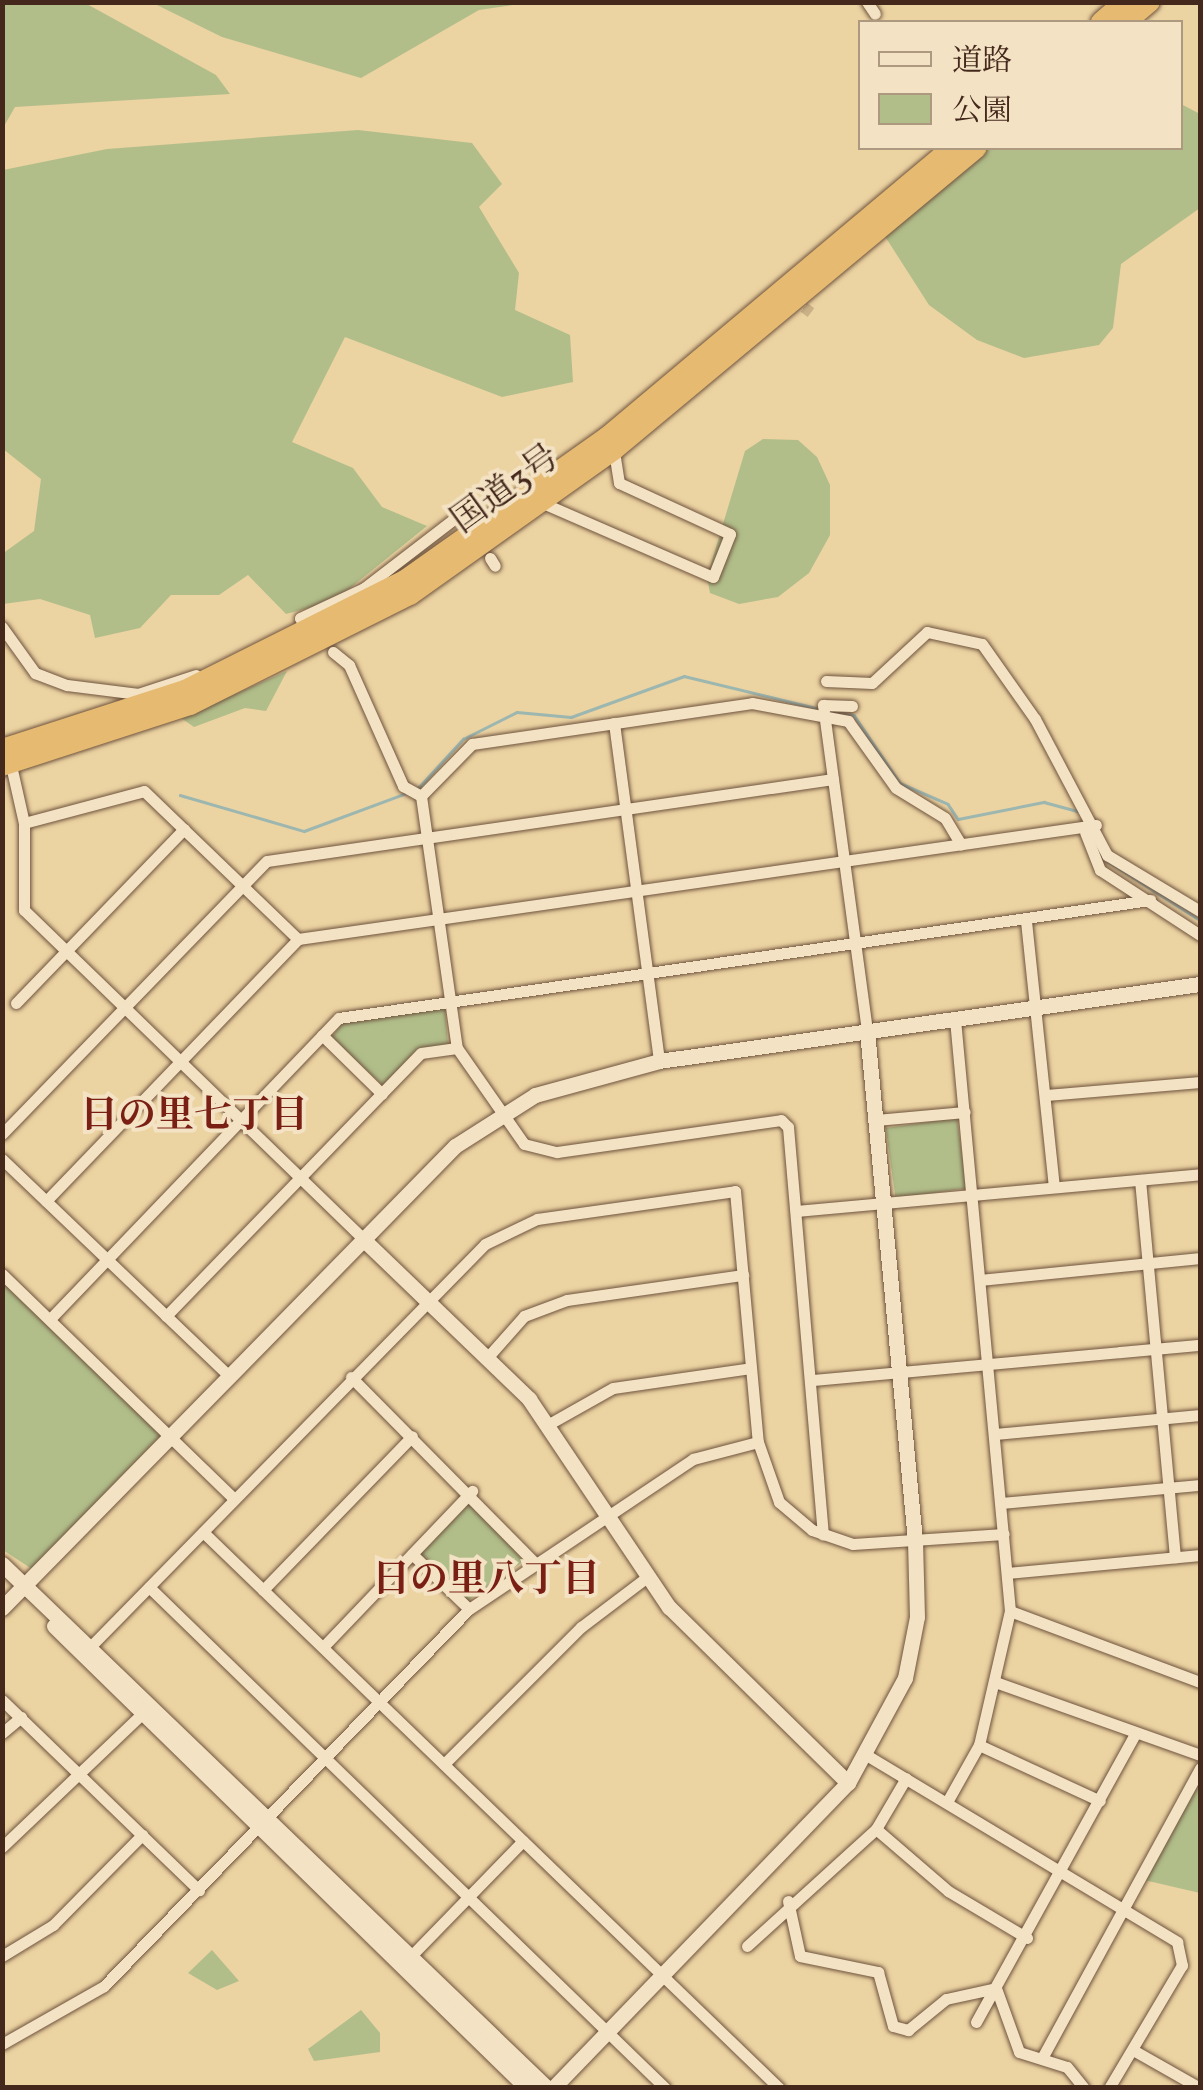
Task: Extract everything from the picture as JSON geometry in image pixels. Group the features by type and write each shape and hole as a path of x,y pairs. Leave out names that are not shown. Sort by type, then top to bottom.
{"highway":[{"path":"1103,20 1124,2"},
{"path":"1128,20 1150,2"},
{"name":"国道3号","path":"5,757 133,710 279,648 405,580 549,482 950,150"},
{"name":"国道3号","path":"5,757 288,662 410,595 545,504 614,450 975,150"}],"street":[{"path":"867,2 875,14"},
{"path":"545,504 713,577 730,534 619,483 614,450"},
{"path":"304,624 300,618 364,588 459,515 468,525"},
{"path":"2,628 47,680 138,694 279,648"},
{"path":"826,680 872,682 918,635 972,638 1003,668 1107,855 1200,911"},
{"path":"333,652 349,665 403,786 421,796"},
{"path":"421,796 472,744 752,703 855,726 896,788 945,818 961,845"},
{"path":"264,1824 550,2088 848,1783 868,1756 913,1649 915,1541 867,1031 823,705 852,706"},
{"path":"614,723 659,1061"},
{"path":"5,757 24,823 24,910 302,1177 549,1424 647,1577 699,1641 848,1783"},
{"path":"2,1134 267,861 833,779"},
{"path":"24,823 144,791 298,939"},
{"path":"421,796 457,1048 498,1116 524,1144 557,1152 782,1120 796,1211 824,1535"},
{"path":"16,1003 184,828"},
{"path":"46,1200 298,939 1090,829"},
{"path":"1090,829 1100,870 1200,934"},
{"path":"50,1319 322,1035 349,1015 1026,921 1150,900"},
{"path":"1026,921 1054,1186"},
{"path":"2,1608 455,1146 498,1116 566,1082 659,1061 1200,984"},
{"path":"947,1802 979,1745 998,1683 1010,1611 956,1019"},
{"path":"322,1035 382,1094"},
{"path":"166,1316 421,1053 457,1048"},
{"path":"1046,1096 1200,1082"},
{"path":"876,1120 965,1112"},
{"path":"2,1159 230,1378"},
{"path":"796,1211 1200,1174"},
{"path":"1140,1180 1174,1557"},
{"path":"90,1647 485,1244 537,1219 735,1192 758,1442 779,1502 824,1535 853,1544 1004,1534"},
{"path":"980,1280 1200,1258"},
{"path":"2,1274 234,1499"},
{"path":"486,1359 524,1316 567,1300 743,1274"},
{"path":"813,1380 1200,1345"},
{"path":"549,1424 614,1388 751,1368"},
{"path":"351,1378 472,1492 533,1561"},
{"path":"995,1434 1200,1414"},
{"path":"263,1590 412,1436"},
{"path":"2,2044 104,1986 469,1609 533,1561 693,1459 758,1442"},
{"path":"1002,1503 1200,1485"},
{"path":"323,1648 472,1492"},
{"path":"203,1532 779,2088"},
{"path":"412,1554 469,1609"},
{"path":"1008,1573 1200,1555"},
{"path":"2,1564 23,1590 527,2088"},
{"path":"2,1576 90,1647 147,1709"},
{"path":"444,1764 581,1627 647,1577"},
{"path":"149,1587 666,2088"},
{"path":"1010,1611 1200,1682"},
{"path":"998,1683 1200,1755"},
{"path":"2,1700 199,1890"},
{"path":"2,1847 82,1777 147,1709"},
{"path":"2,1733 21,1717"},
{"path":"976,2022 1064,1875 1135,1734"},
{"path":"979,1745 1100,1801"},
{"path":"868,1756 1177,1942 1182,1966 1110,2088"},
{"path":"1042,2058 1200,1768"},
{"path":"747,1946 788,1900 876,1828 906,1778"},
{"path":"876,1828 948,1892 1027,1938"},
{"path":"2,1956 53,1924 142,1835"},
{"path":"410,1957 523,1841"},
{"path":"788,1900 800,1956 878,1972 893,2026 908,2030 946,2000 996,1988"},
{"path":"996,1988 1019,2052 1042,2058 1084,2088"},
{"path":"1134,2050 1200,2088"}],"green space":[{"path":"3,2 85,3 216,75 230,94 15,107 3,128"},
{"path":"153,3 526,3 479,10 361,78 222,37"},
{"path":"1183,105 1200,114 1200,208 1121,264 1113,328 1099,345 1024,358 977,340 929,305 879,227 982,150 1183,150"},
{"path":"358,130 472,143 502,184 479,207 519,273 515,310 570,335 573,382 502,397 345,337 292,442 353,468 382,507 427,526 334,601 286,614 248,575 219,595 171,595 140,628 95,638 90,615 40,599 3,604 2,554 34,531 41,479 3,449 3,170 107,149"},
{"path":"763,439 798,440 817,457 830,485 830,535 809,573 778,597 739,604 710,593 707,577 745,451"},
{"path":"287,671 266,711 245,708 194,727 181,718"},
{"path":"445,1007 448,1045 418,1049 384,1086 331,1039 342,1022"},
{"path":"957,1118 967,1188 896,1198 886,1128"},
{"path":"2,1281 162,1434 32,1569 3,1550"},
{"path":"469,1501 524,1561 466,1602 420,1553"},
{"path":"1200,1779 1200,1893 1144,1880"},
{"path":"212,1950 239,1981 217,1990 188,1973"},
{"path":"361,2010 380,2033 380,2052 314,2061 308,2049"}],"waterway":[{"path":"417,789 463,739 517,712 571,717 684,676 820,709"},
{"path":"833,711 854,715 900,783 948,804 958,819 1044,802 1078,811"},
{"path":"180,795 304,831 404,794"},
{"path":"1106,860 1200,920"}],"tunnel":[{"path":"791,297 811,312"}],"district":[{"name":"日の里七丁目","path":"194,1118"},
{"name":"日の里八丁目","path":"486,1582"}]}
